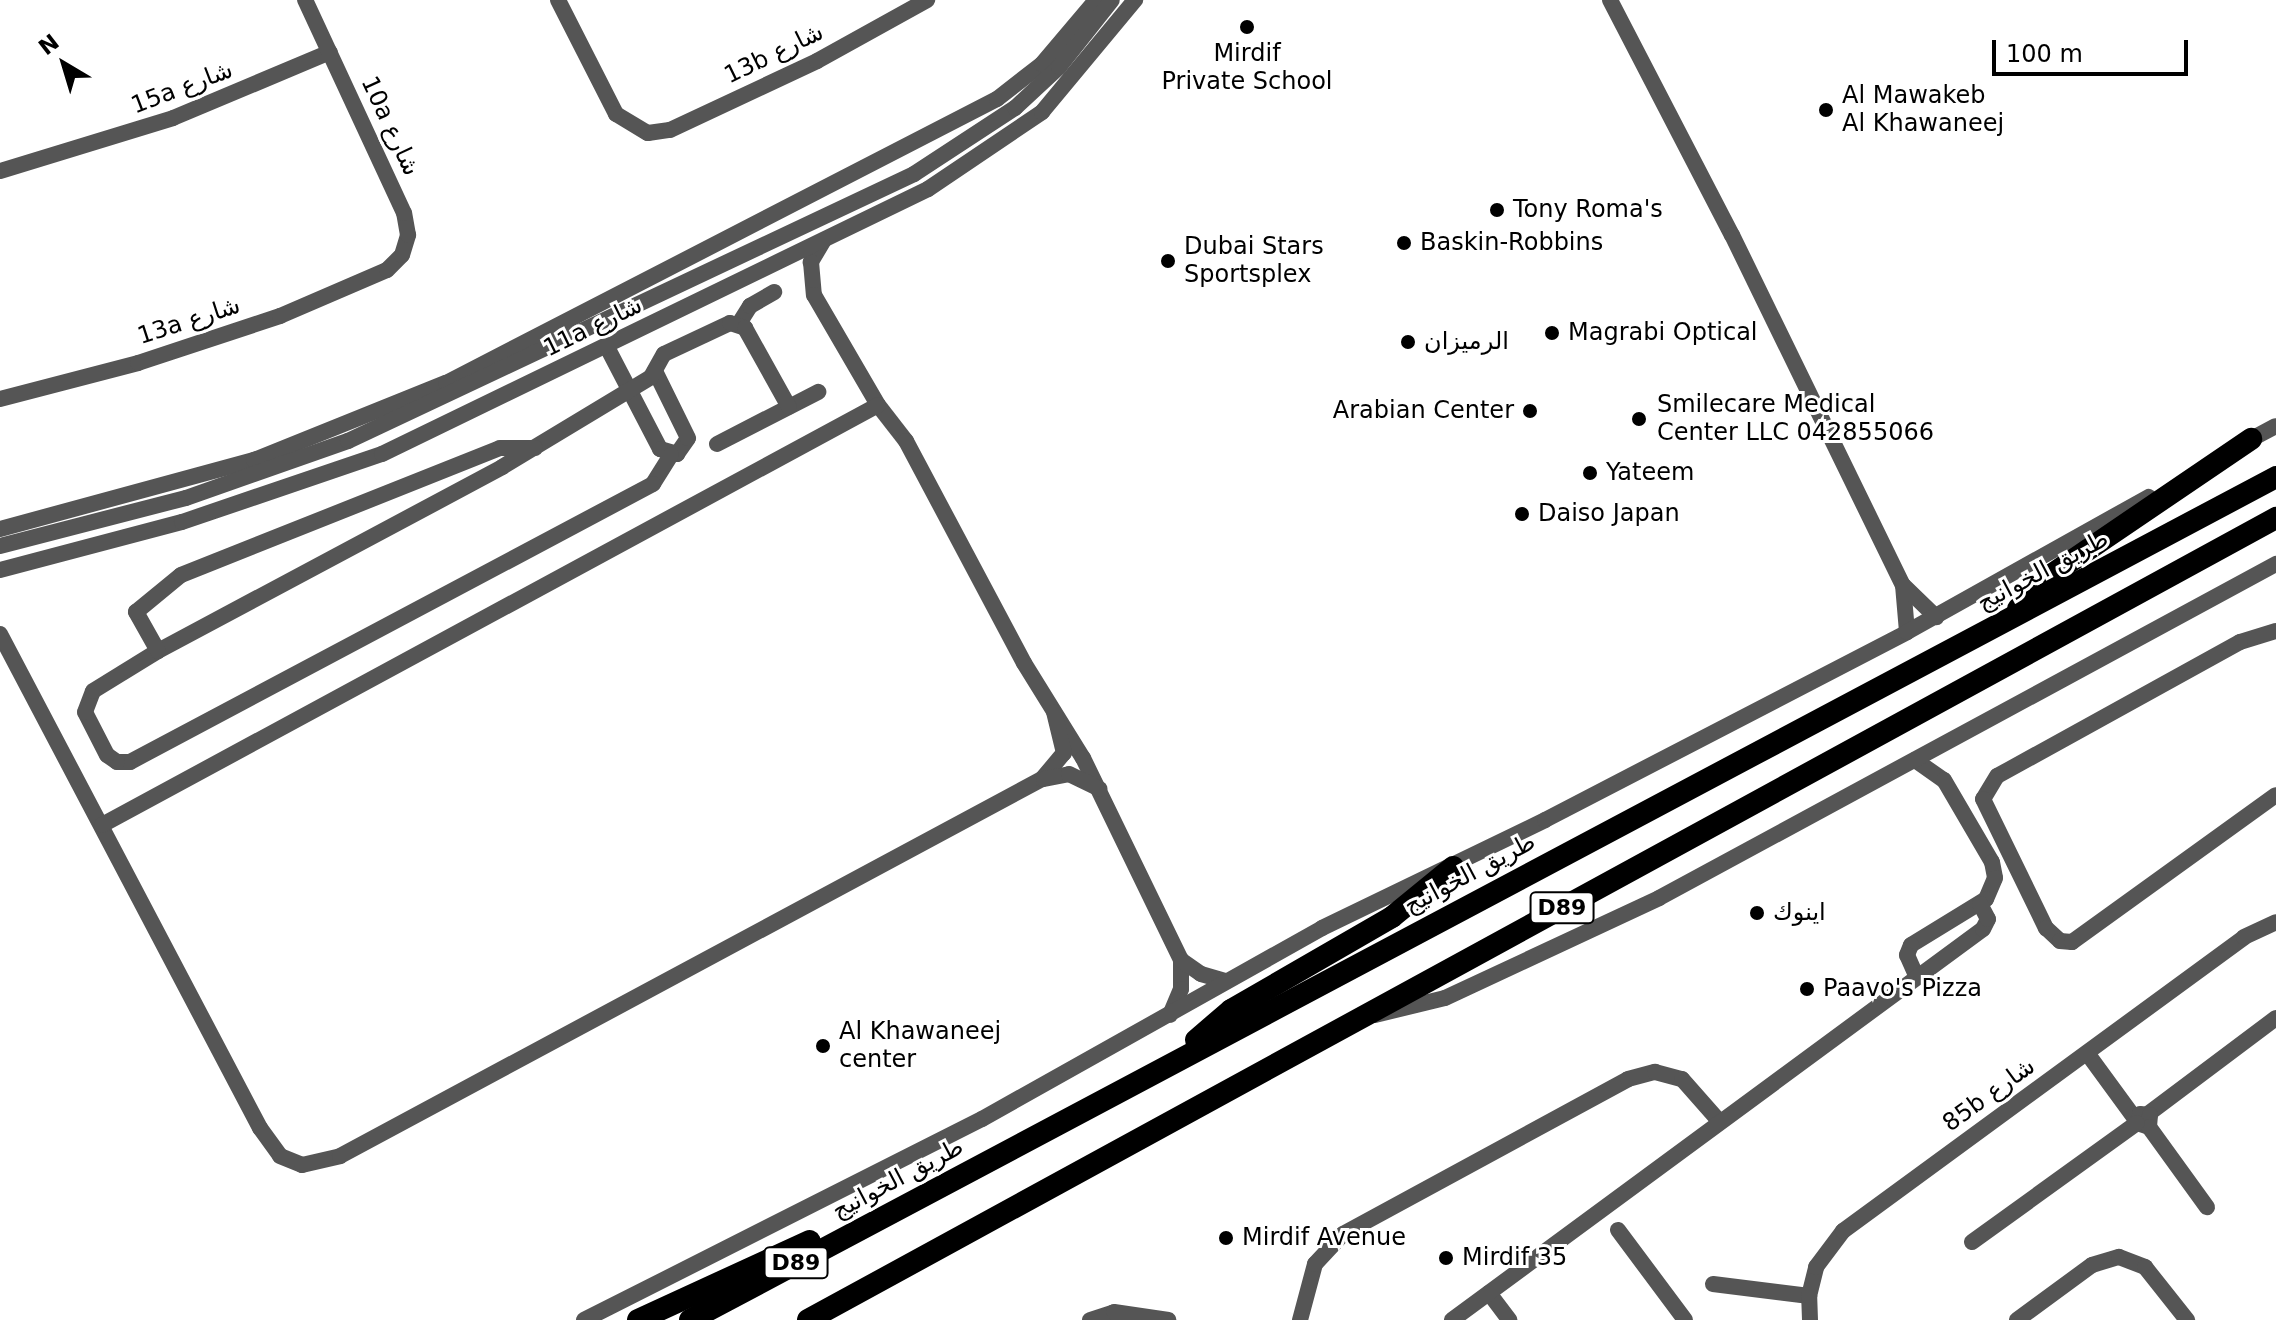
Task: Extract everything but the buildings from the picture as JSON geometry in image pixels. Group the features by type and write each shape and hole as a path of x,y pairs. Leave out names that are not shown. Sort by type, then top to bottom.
{"highway":[{"path":"2015,615 2042,581 2251,439"},
{"name":"طريق الخوانيج","path":"690,1320 2276,477"},
{"name":"D89","path":"808,1320 2276,518"},
{"path":"1178,1059 1231,1010 1392,917 1453,867"},
{"path":"638,1320 836,1229 901,1207"},
{"path":"816,1320 848,1299"}],"street":[{"name":"10a شارع","path":"305,0 407,224 407,245 387,270"},
{"name":"13b شارع","path":"558,0 616,114 637,130 670,130 817,61 927,0"},
{"name":"11a شارع","path":"0,529 297,445 382,412 522,345 997,99 1056,50 1096,0"},
{"name":"11a شارع","path":"0,546 186,498 294,462 400,419 937,162 992,127 1059,67 1112,0"},
{"name":"11a شارع","path":"0,570 301,485 507,397 824,240 953,175 1025,127 1073,80 1135,0"},
{"path":"1610,0 1732,235 1903,585 1936,617"},
{"name":"15a شارع","path":"0,171 173,118 330,52"},
{"path":"764,270 768,253 816,228 839,209"},
{"path":"824,240 811,262 811,288 878,405 913,454 1054,712 1100,789 1181,960 1181,989 1170,1015"},
{"path":"507,397 533,373 714,285 721,264"},
{"name":"13a شارع","path":"0,399 233,333 387,270"},
{"path":"655,371 688,438 686,448 671,455 653,484 130,762 117,762 107,755 85,712 87,698 158,651 535,448 630,391 655,371 664,354 740,322 750,306 774,292"},
{"path":"740,322 789,407"},
{"path":"522,345 545,349"},
{"path":"607,347 660,449 671,455"},
{"path":"717,444 818,392"},
{"path":"102,825 878,405"},
{"path":"584,1320 931,1146 1335,921 1453,867 1936,617 2276,426"},
{"path":"158,651 136,612 174,579 500,448 535,448"},
{"path":"0,557 47,542 61,531"},
{"path":"1365,1016 1414,1008 1461,991 1659,898 2276,564"},
{"path":"1903,585 1907,632"},
{"path":"2276,631 2240,642 1997,776 1983,799 2046,928 2060,941 2072,942 2084,938 2276,795"},
{"path":"0,634 266,1138 290,1162 314,1165 1042,779 1069,774 1100,789"},
{"path":"1042,779 1064,753 1054,712"},
{"path":"1915,760 1944,780 1992,862 1994,886 1980,904 1911,945 1907,955 1917,977"},
{"path":"1452,1320 1986,927 1988,919 1980,904"},
{"name":"85b شارع","path":"1810,1320 1809,1296 1823,1253 1843,1231 2244,937 2276,922"},
{"path":"1181,960 1201,974 1225,981"},
{"path":"1972,1242 2143,1119 2276,1018"},
{"path":"2092,1050 2207,1207"},
{"path":"1300,1320 1304,1299 1321,1256 1356,1226 1628,1079 1646,1066 1668,1063 1687,1074 1719,1121"},
{"path":"1618,1230 1685,1320"},
{"path":"2017,1320 2092,1265 2119,1257 2145,1267 2187,1320"},
{"path":"1713,1284 1809,1296"},
{"path":"1489,1293 1509,1320"},
{"path":"1090,1320 1114,1312 1168,1320"},
{"path":"1109,1320 1139,1315"}],"place":[{"name":"Mirdif Private School","path":"1247,27"},
{"name":"Al Mawakeb Al Khawaneej","path":"1826,110"},
{"name":"Tony Roma's","path":"1497,210"},
{"name":"Baskin-Robbins","path":"1404,243"},
{"name":"Dubai Stars Sportsplex","path":"1168,261"},
{"name":"Magrabi Optical","path":"1552,333"},
{"name":"الرميزان","path":"1408,342"},
{"name":"Arabian Center","path":"1530,411"},
{"name":"Smilecare Medical Center LLC 042855066","path":"1639,419"},
{"name":"Yateem","path":"1590,473"},
{"name":"Daiso Japan","path":"1522,514"},
{"name":"اينوك","path":"1757,913"},
{"name":"Paavo's Pizza","path":"1807,989"},
{"name":"Al Khawaneej center","path":"823,1046"},
{"name":"Mirdif Avenue","path":"1226,1238"},
{"name":"Mirdif 35","path":"1446,1258"}]}
